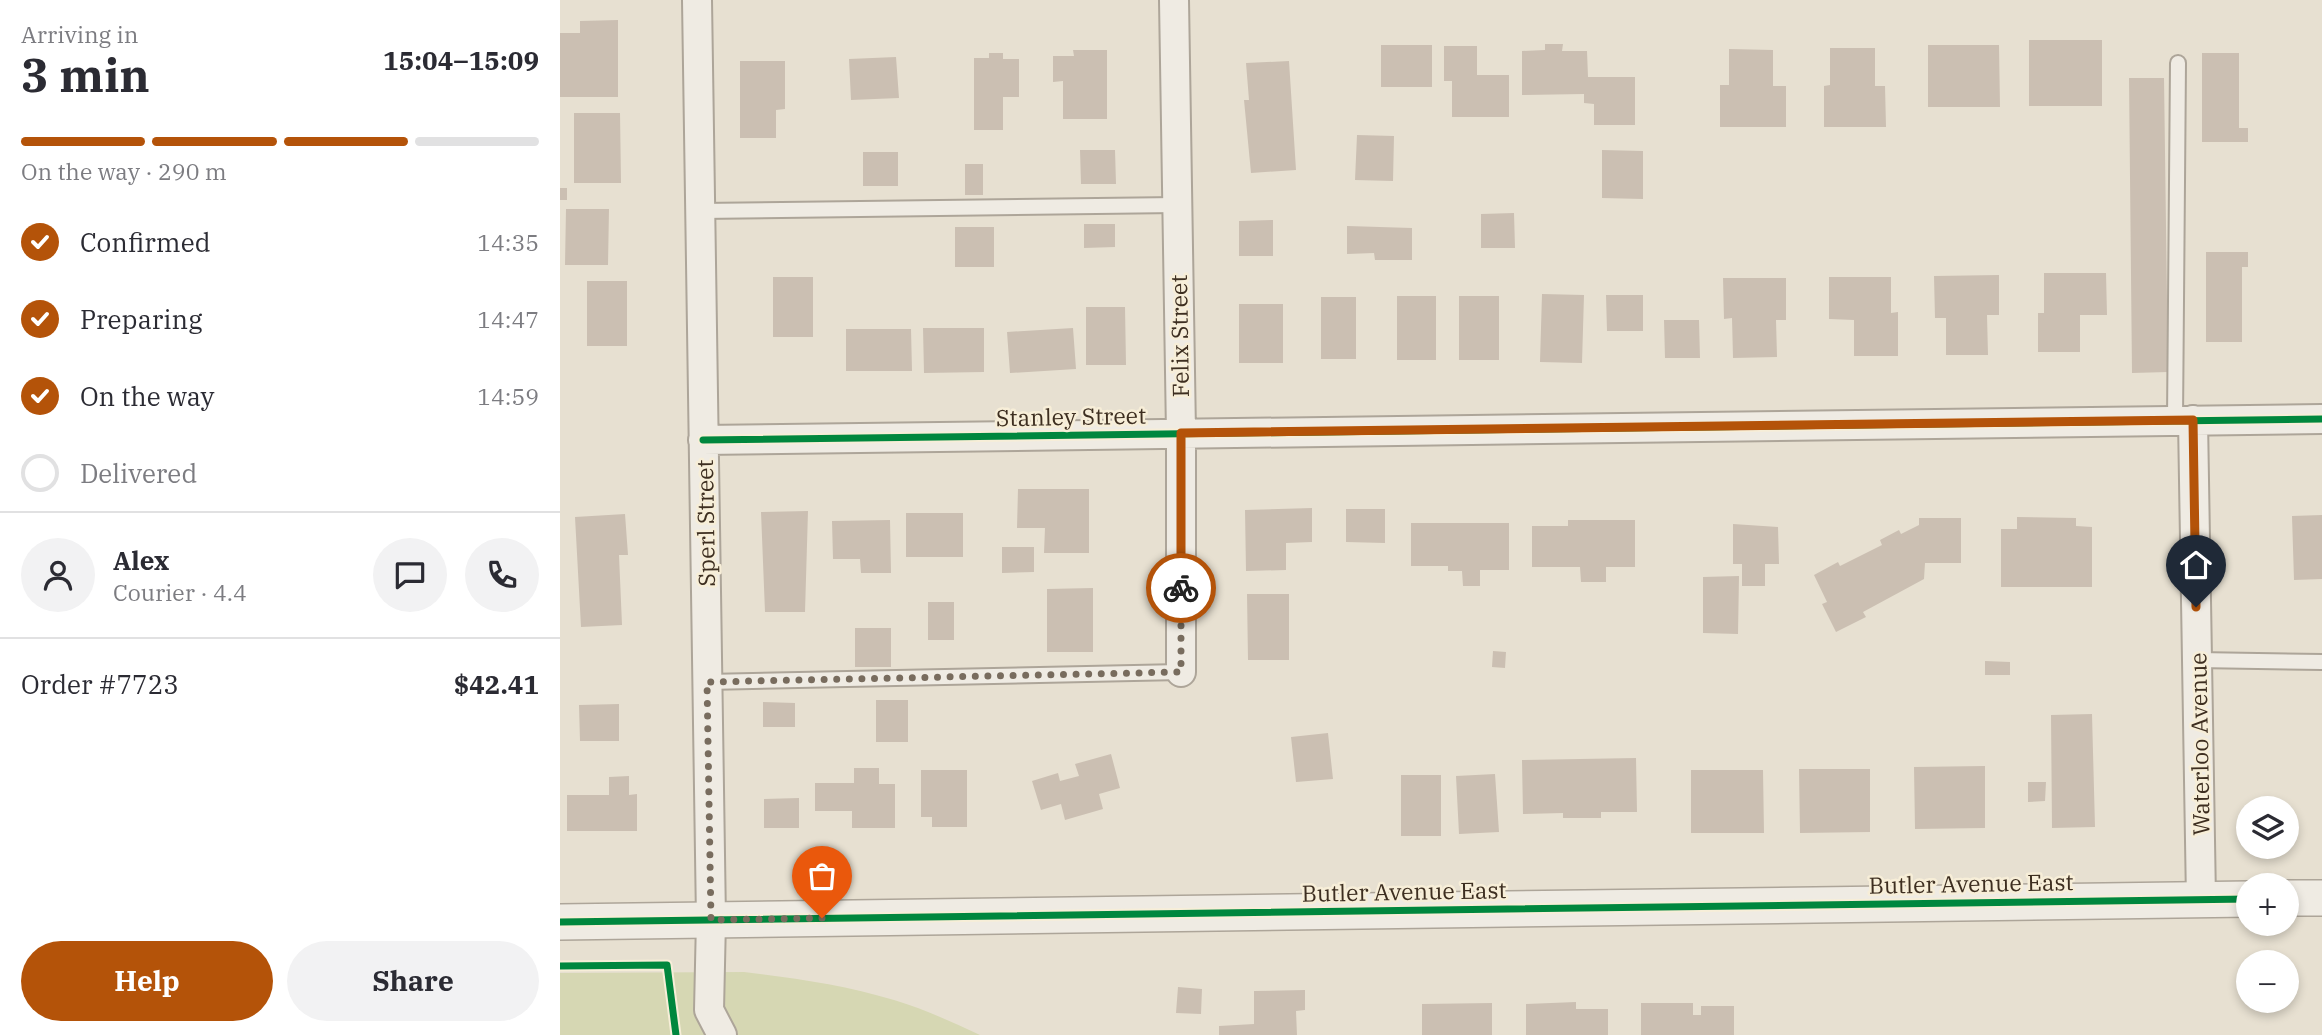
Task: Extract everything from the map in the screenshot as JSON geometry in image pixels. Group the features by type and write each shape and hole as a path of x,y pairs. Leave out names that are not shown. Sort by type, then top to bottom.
{"street":[{"name":"Sperl Street","path":"697,0 711,920 709,1010 722,1035"},
{"name":"Felix Street","path":"1174,0 1181,433 1181,672"},
{"name":"Stanley Street","path":"703,440 2322,419"},
{"name":"Waterloo Avenue","path":"2184,420 2197,660 2201,900"},
{"path":"2299,898 2322,898"},
{"name":"Butler Avenue East","path":"560,922 2236,899"}],"lane":[{"path":"2178,62 2184,420"},
{"path":"700,211 1177,205"},
{"path":"2197,660 2322,662"},
{"path":"707,682 1181,672"}],"green space":[{"path":"744,972 820,983 876,995 927,1012 980,1035 560,1035 560,973"}],"building":[{"path":"618,20 618,97 560,97 560,33 580,33 580,21"},
{"path":"2029,40 2102,40 2102,106 2029,106"},
{"path":"1545,44 1563,44 1562,51 1587,51 1588,77 1635,77 1635,125 1594,125 1594,104 1584,103 1584,94 1522,95 1522,51 1545,50"},
{"path":"1381,45 1432,45 1432,87 1381,87"},
{"path":"1928,45 1999,45 2000,107 1928,107"},
{"path":"1444,46 1477,46 1477,75 1509,75 1509,117 1452,117 1452,81 1444,81"},
{"path":"1830,48 1875,48 1875,86 1885,86 1886,127 1824,127 1824,86 1830,85"},
{"path":"1729,49 1773,50 1773,86 1786,86 1786,127 1720,127 1720,85 1729,85"},
{"path":"1073,50 1107,50 1107,119 1063,119 1063,81 1053,82 1053,56 1074,56"},
{"path":"989,53 1003,53 1003,59 1019,59 1019,97 1003,97 1003,130 974,130 974,58 989,58"},
{"path":"2202,53 2239,53 2239,128 2248,128 2248,142 2202,142"},
{"path":"896,57 899,98 851,100 849,59"},
{"path":"740,61 785,61 785,109 776,110 776,138 740,138"},
{"path":"1289,61 1296,170 1251,173 1244,100 1249,100 1246,63"},
{"path":"2129,78 2164,78 2168,372 2132,373"},
{"path":"574,113 620,113 621,183 574,183"},
{"path":"1357,135 1394,136 1393,181 1355,180"},
{"path":"1080,150 1115,150 1116,184 1081,184"},
{"path":"1602,150 1643,151 1643,199 1602,198"},
{"path":"863,152 898,152 898,186 863,186"},
{"path":"965,164 983,164 983,195 965,195"},
{"path":"560,188 567,188 567,200 560,200"},
{"path":"566,209 609,209 608,265 565,265"},
{"path":"1514,213 1515,248 1481,248 1481,214"},
{"path":"1273,220 1273,256 1239,256 1239,221"},
{"path":"1084,224 1115,224 1115,247 1084,248"},
{"path":"1347,226 1412,228 1412,260 1375,260 1374,253 1347,254"},
{"path":"955,227 994,227 994,267 955,267"},
{"path":"2206,252 2248,252 2248,267 2242,267 2242,342 2206,342"},
{"path":"2044,273 2106,273 2107,315 2080,315 2080,352 2038,352 2038,313 2044,313"},
{"path":"1999,275 1999,315 1987,315 1988,355 1946,355 1946,318 1935,318 1934,276"},
{"path":"773,277 813,277 813,337 773,337"},
{"path":"1829,277 1891,277 1891,313 1898,312 1898,356 1854,356 1854,320 1829,319"},
{"path":"1723,278 1786,278 1786,320 1776,320 1777,357 1733,358 1732,318 1724,319"},
{"path":"587,281 627,281 627,346 587,346"},
{"path":"1542,294 1584,295 1582,363 1540,362"},
{"path":"1606,295 1643,295 1643,331 1607,331"},
{"path":"1397,296 1436,296 1436,360 1397,360"},
{"path":"1459,296 1499,296 1499,360 1459,360"},
{"path":"1321,297 1356,297 1356,359 1321,359"},
{"path":"1239,304 1283,304 1283,363 1239,363"},
{"path":"1086,307 1125,307 1126,365 1086,365"},
{"path":"1664,320 1699,320 1700,358 1665,358"},
{"path":"923,328 984,328 984,372 924,373"},
{"path":"1073,328 1076,369 1010,373 1007,332"},
{"path":"846,329 911,329 912,371 846,371"},
{"path":"1018,489 1089,489 1089,553 1044,553 1045,528 1017,528"},
{"path":"1312,508 1312,542 1286,543 1286,570 1246,571 1245,510"},
{"path":"1346,509 1385,509 1385,543 1346,542"},
{"path":"808,511 805,612 765,612 761,512"},
{"path":"906,513 963,513 963,557 906,557"},
{"path":"625,514 628,555 619,555 622,625 581,627 575,517"},
{"path":"2322,515 2322,579 2294,580 2292,516"},
{"path":"2017,517 2076,518 2076,526 2092,527 2092,587 2001,587 2001,529 2017,529"},
{"path":"1919,518 1961,518 1961,563 1925,563 1924,579 1863,612 1866,617 1836,632 1822,604 1827,602 1814,575 1838,562 1840,566 1882,545 1880,540 1899,530 1901,534 1919,525"},
{"path":"890,520 891,573 861,573 860,559 833,559 832,521"},
{"path":"1568,520 1635,520 1635,567 1606,567 1606,582 1581,582 1580,567 1532,567 1532,526 1568,526"},
{"path":"1411,523 1509,523 1509,570 1480,570 1480,586 1463,586 1462,571 1448,571 1448,566 1411,566"},
{"path":"1733,524 1778,527 1779,564 1765,564 1765,586 1742,586 1742,564 1733,564"},
{"path":"1002,547 1034,547 1034,572 1002,573"},
{"path":"1739,576 1738,634 1703,633 1703,577"},
{"path":"1093,588 1093,652 1047,652 1047,589"},
{"path":"1247,594 1289,594 1289,660 1248,660"},
{"path":"928,602 954,602 954,640 928,640"},
{"path":"855,628 891,628 891,667 855,667"},
{"path":"1493,651 1506,652 1505,668 1492,667"},
{"path":"1985,661 2010,662 2010,675 1985,675"},
{"path":"876,700 908,700 908,742 876,742"},
{"path":"763,702 795,703 795,727 763,727"},
{"path":"619,704 619,741 580,741 579,705"},
{"path":"2092,714 2095,827 2052,828 2051,715"},
{"path":"1328,733 1333,779 1296,782 1291,737"},
{"path":"1111,754 1120,788 1099,794 1103,809 1065,820 1061,804 1041,810 1032,781 1058,773 1060,781 1079,776 1075,764"},
{"path":"1636,758 1637,812 1601,812 1601,818 1563,818 1563,813 1523,814 1522,760"},
{"path":"1985,766 1985,828 1915,829 1914,767"},
{"path":"854,768 879,768 879,784 895,784 895,828 852,828 852,811 815,811 815,783 854,783"},
{"path":"1799,769 1870,769 1870,832 1800,833"},
{"path":"921,770 967,770 967,827 932,827 932,817 921,817"},
{"path":"1691,770 1763,770 1764,833 1691,833"},
{"path":"1495,774 1499,832 1459,834 1456,776"},
{"path":"1401,775 1441,775 1441,836 1401,836"},
{"path":"629,776 629,795 637,794 637,831 567,831 567,795 609,795 609,777"},
{"path":"2028,782 2046,782 2045,801 2028,802"},
{"path":"799,798 799,828 764,828 764,799"},
{"path":"1178,987 1202,989 1201,1014 1176,1013"},
{"path":"1305,990 1305,1010 1296,1011 1297,1035 1219,1035 1219,1026 1254,1024 1254,991"},
{"path":"1576,1002 1576,1009 1608,1009 1608,1035 1526,1035 1526,1004"},
{"path":"1492,1003 1492,1035 1422,1035 1422,1004"},
{"path":"1641,1003 1693,1003 1693,1015 1701,1015 1701,1006 1734,1006 1734,1035 1641,1035"}],"cycle path":[{"path":"703,440 2322,419"},
{"path":"560,922 2236,899"},
{"path":"560,966 667,965 676,1035"}],"way so far":[{"path":"822,918 711,920 707,682 1181,672 1181,588"}],"route":[{"path":"1181,588 1181,433 2193,420 2196,607"}]}
